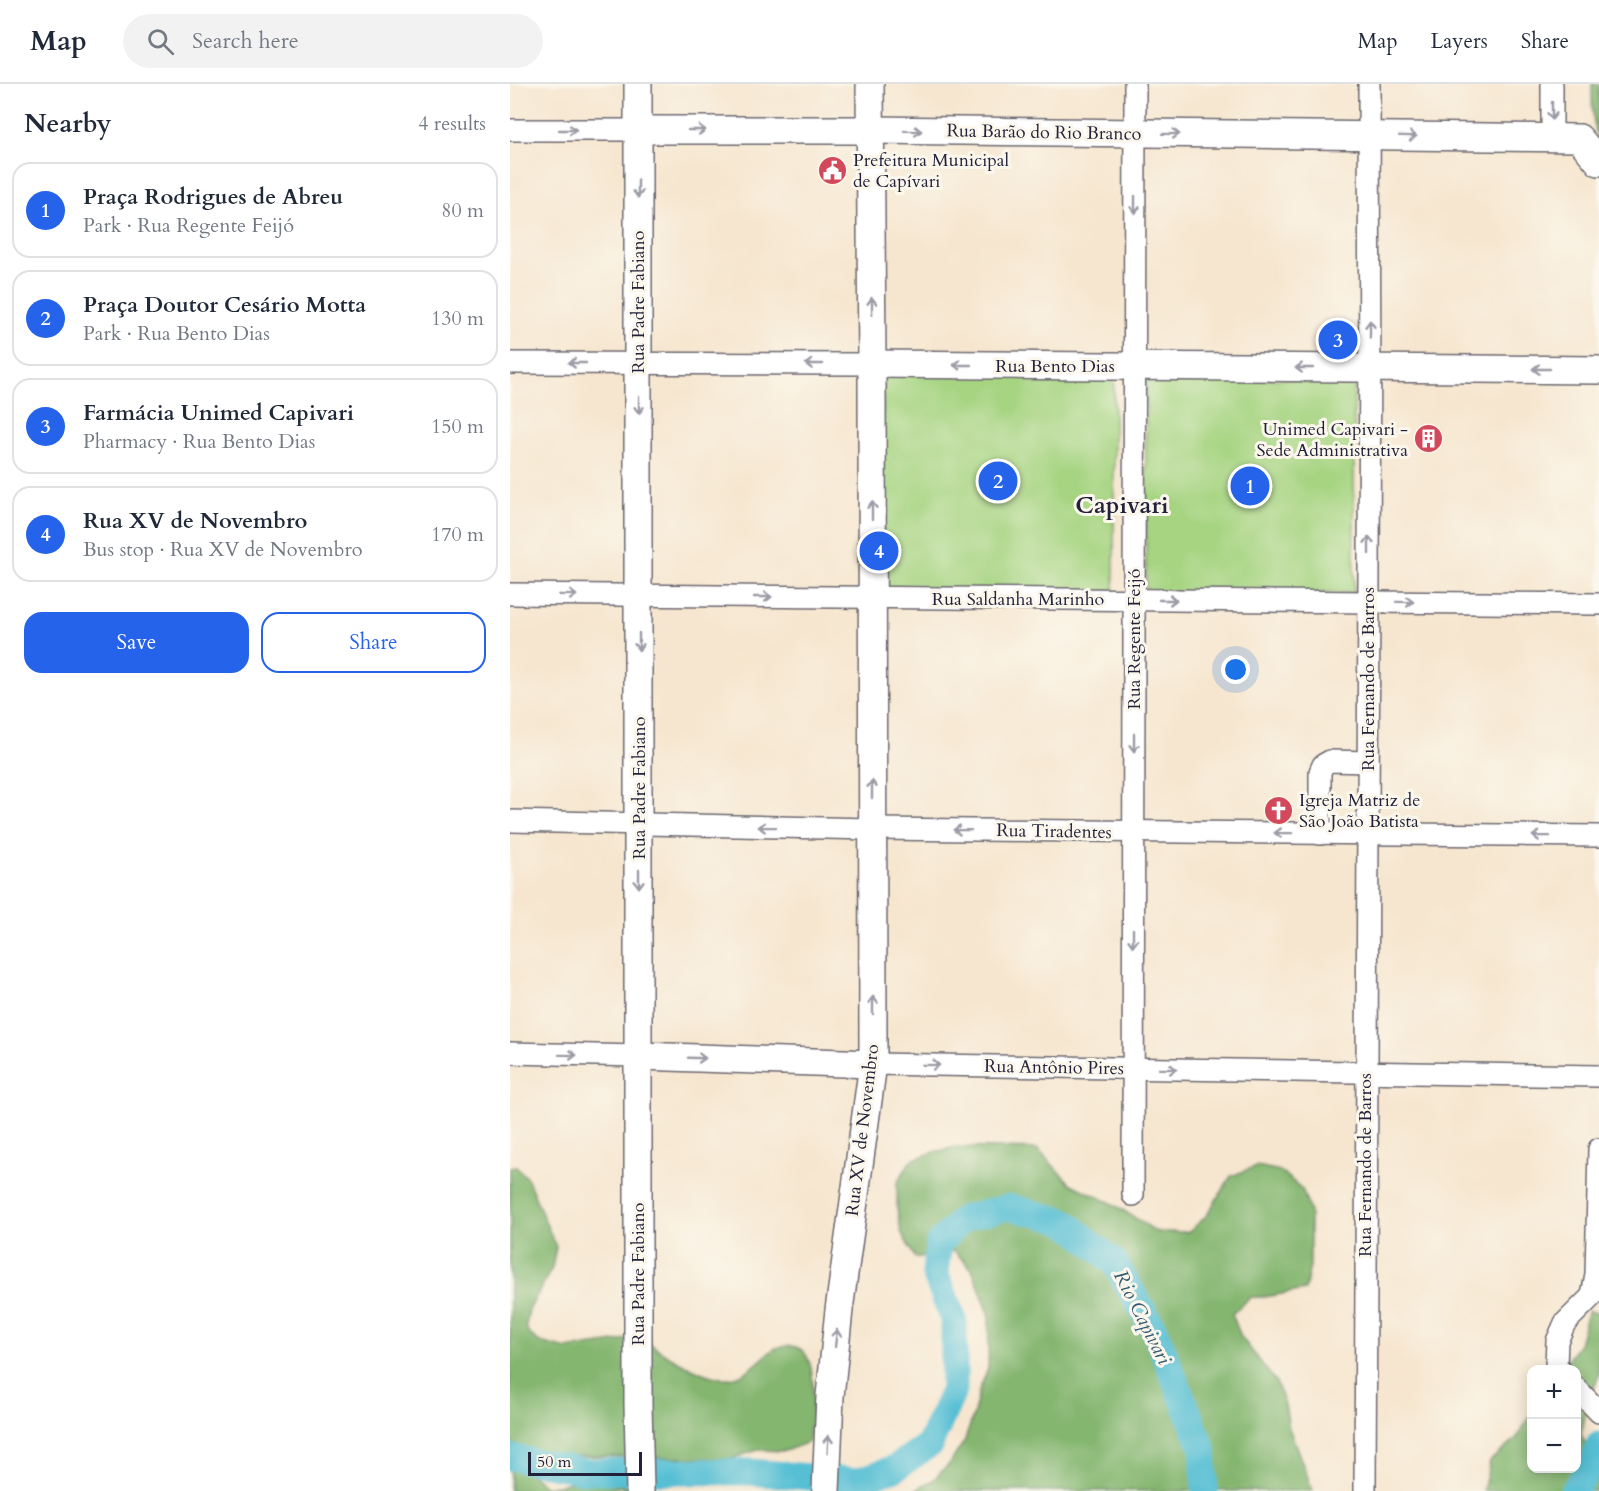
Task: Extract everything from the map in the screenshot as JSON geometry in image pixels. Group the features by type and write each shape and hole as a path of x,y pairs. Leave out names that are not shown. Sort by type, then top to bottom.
{"main road":[{"name":"Rua Padre Fabiano","path":"638,84 638,1404 640,1491"},
{"name":"Rua XV de Novembro","path":"826,1491 830,1396 839,1310 873,1064 870,84"},
{"name":"Rua Barão do Rio Branco","path":"638,130 870,130 1566,138"},
{"path":"1566,138 1599,162"},
{"name":"Rua Bento Dias","path":"872,364 1599,370"},
{"name":"Rua Antônio Pires","path":"639,1056 873,1064"}],"street":[{"name":"Rua Regente Feijó","path":"1133,1195 1135,84"},
{"name":"Rua Fernando de Barros","path":"1365,1491 1370,368 1369,84"},
{"path":"1552,84 1566,138"},
{"name":"Rua Barão do Rio Branco","path":"510,130 638,130"},
{"name":"Rua Bento Dias","path":"510,363 872,364"},
{"name":"Rua Saldanha Marinho","path":"510,594 1599,604"},
{"path":"1320,834 1320,772 1323,765 1330,761 1368,762"},
{"name":"Rua Tiradentes","path":"510,820 872,830 1599,836"},
{"name":"Rua Antônio Pires","path":"510,1053 639,1056"},
{"name":"Rua Antônio Pires","path":"873,1064 1599,1076"},
{"path":"1558,1365 1557,1341 1565,1323 1592,1296 1596,1274 1599,1149"},
{"path":"1581,1393 1599,1412"}],"green space":[{"path":"1592,84 1599,84 1599,143 1592,107"},
{"path":"883,372 1114,372 1114,591 883,591"},
{"path":"1146,379 1354,379 1354,593 1146,593"},
{"path":"956,1147 1037,1149 1071,1184 1113,1204 1157,1232 1189,1232 1207,1215 1231,1176 1257,1166 1280,1171 1302,1189 1310,1212 1310,1266 1305,1290 1251,1297 1232,1314 1241,1337 1276,1382 1285,1405 1289,1428 1313,1491 913,1491 933,1480 951,1462 965,1440 988,1368 989,1314 972,1269 954,1251 915,1258 901,1232 897,1209 897,1183 911,1160"},
{"path":"510,1167 516,1167 527,1178 556,1247 552,1268 529,1310 526,1325 528,1333 540,1342 567,1349 621,1341 638,1333 657,1349 677,1360 701,1372 723,1378 745,1373 776,1348 796,1347 804,1353 812,1375 813,1405 809,1442 785,1451 758,1450 730,1459 542,1455 529,1453 528,1450 510,1443"},
{"path":"1588,1311 1599,1313 1599,1375 1589,1400 1581,1433 1581,1365 1564,1365 1579,1344"},
{"path":"1527,1421 1527,1473 1581,1473 1581,1433 1584,1442 1599,1454 1599,1491 1483,1491 1490,1461 1516,1439"},
{"path":"510,1464 526,1470 546,1487 568,1483 591,1474 618,1475 657,1491 624,1491 623,1486 600,1491 510,1491"}],"waterway":[{"name":"Rio Capivari","path":"510,1457 584,1471 751,1472 857,1481 895,1468 930,1444 954,1389 954,1321 935,1273 939,1243 964,1218 1009,1207 1064,1221 1114,1262 1155,1331 1203,1449 1205,1491"},
{"name":"Rio Capivari","path":"1573,1491 1592,1466 1599,1445"}],"place":[{"name":"Prefeitura Municipal de Capívari","path":"832,170"},
{"name":"Farmácia Unimed Capivari","path":"1338,340"},
{"name":"Unimed Capivari - Sede Administrativa","path":"1429,439"},
{"name":"Praça Doutor Cesário Motta","path":"998,481"},
{"name":"Praça Rodrigues de Abreu","path":"1250,486"},
{"name":"Rua XV de Novembro","path":"879,551"},
{"name":"Igreja Matriz de São João Batista","path":"1278,810"}],"district":[{"name":"Capivari","path":"1122,505"}]}
